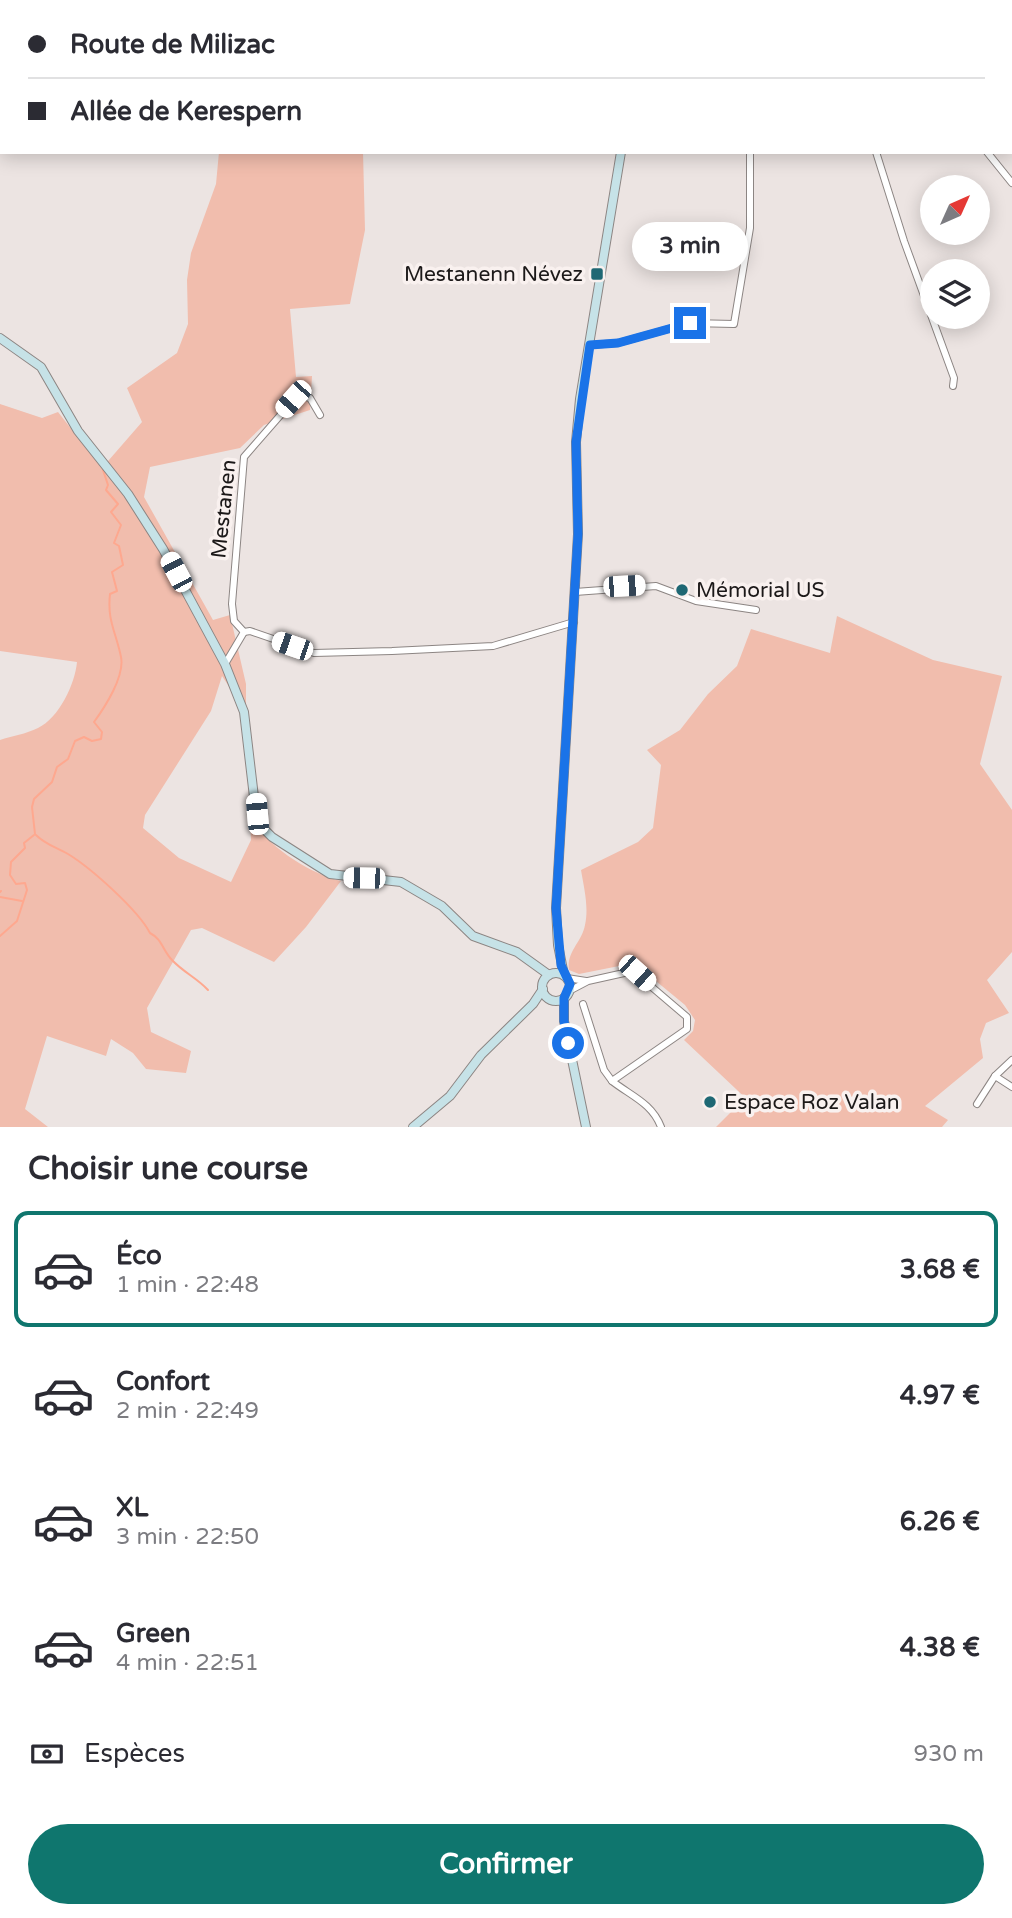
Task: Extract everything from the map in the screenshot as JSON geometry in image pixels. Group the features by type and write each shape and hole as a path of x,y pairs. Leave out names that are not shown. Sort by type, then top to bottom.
{"street":[{"path":"564,1021 567,995 566,977 558,945 558,869 578,534 576,442 621,154"},
{"path":"590,345 618,343 690,323 734,324 750,228 750,154"},
{"path":"877,154 904,241 954,378 953,386"},
{"path":"989,154 1012,183"},
{"path":"0,338 41,367 78,430 128,494 163,549 225,664 244,712 257,814 263,828 330,874 348,878 391,879 421,892 442,906 473,936 524,958 550,974 587,981 634,971 689,1021 687,1028 612,1081"},
{"name":"Mestanen","path":"244,632 234,621 232,604 244,457 298,395 310,398 320,415"},
{"path":"575,592 656,586 696,601 756,610"},
{"path":"225,664 244,632 250,631 313,653 392,651 493,646 573,622"},
{"path":"412,1127 450,1096 481,1055 533,1004 550,974 558,945"},
{"path":"524,958 564,1021 586,1127"},
{"path":"533,1004 567,995 587,981"},
{"path":"583,1004 604,1070 612,1081 656,1112 661,1127"},
{"path":"977,1104 995,1076 1012,1060"},
{"path":"995,1076 1012,1087"}],"shaded area":[{"path":"219,154 363,154 365,230 350,304 290,309 296,377 312,376 310,410 264,425 240,448 150,467 144,497 213,620 230,615 246,684 246,712 222,676 211,711 145,815 143,828 179,858 231,882 251,840 250,818 267,839 290,857 315,872 341,881 306,927 274,962 202,928 191,930 147,1008 151,1032 191,1051 186,1073 146,1069 133,1053 111,1039 106,1056 47,1036 25,1109 48,1127 0,1127 0,740 33,730 53,717 65,700 77,662 0,651 0,404 42,418 58,412 102,468 142,422 127,388 177,353 188,324 187,280 191,253 216,184"},
{"path":"837,616 933,660 1002,676 980,764 1012,810 1012,952 987,980 1009,1013 986,1023 980,1039 983,1058 925,1106 948,1120 942,1127 716,1127 732,1111 754,1106 684,1040 693,1031 695,1020 685,1005 634,963 579,974 569,970 570,958 586,918 581,870 638,842 653,828 661,765 647,750 680,730 708,694 737,666 751,629 830,653"}],"waterway":[{"path":"35,834 32,807 34,799 52,782 57,767 68,759 75,741 84,737 92,741 101,739 102,732 94,722 120,673 121,657 109,603 110,594 117,591 112,572 123,565 119,546 114,543 121,525 111,512 118,504 106,490 108,485 103,470"},
{"path":"0,936 17,921 27,890 25,883 16,884 10,875 11,862 25,848 24,843 34,835"},
{"path":"36,835 47,844 78,860 101,879 135,913 172,960 208,990"},
{"path":"0,897 22,901"}],"place":[{"name":"Mestanenn Névez","path":"597,274"},
{"name":"Mémorial US","path":"682,590"},
{"name":"Espace Roz Valan","path":"710,1102"}],"route":[{"path":"568,1043 564,998 569,992 570,984 561,965 556,908 578,534 576,442 580,399 590,345 618,343 690,323"}]}
